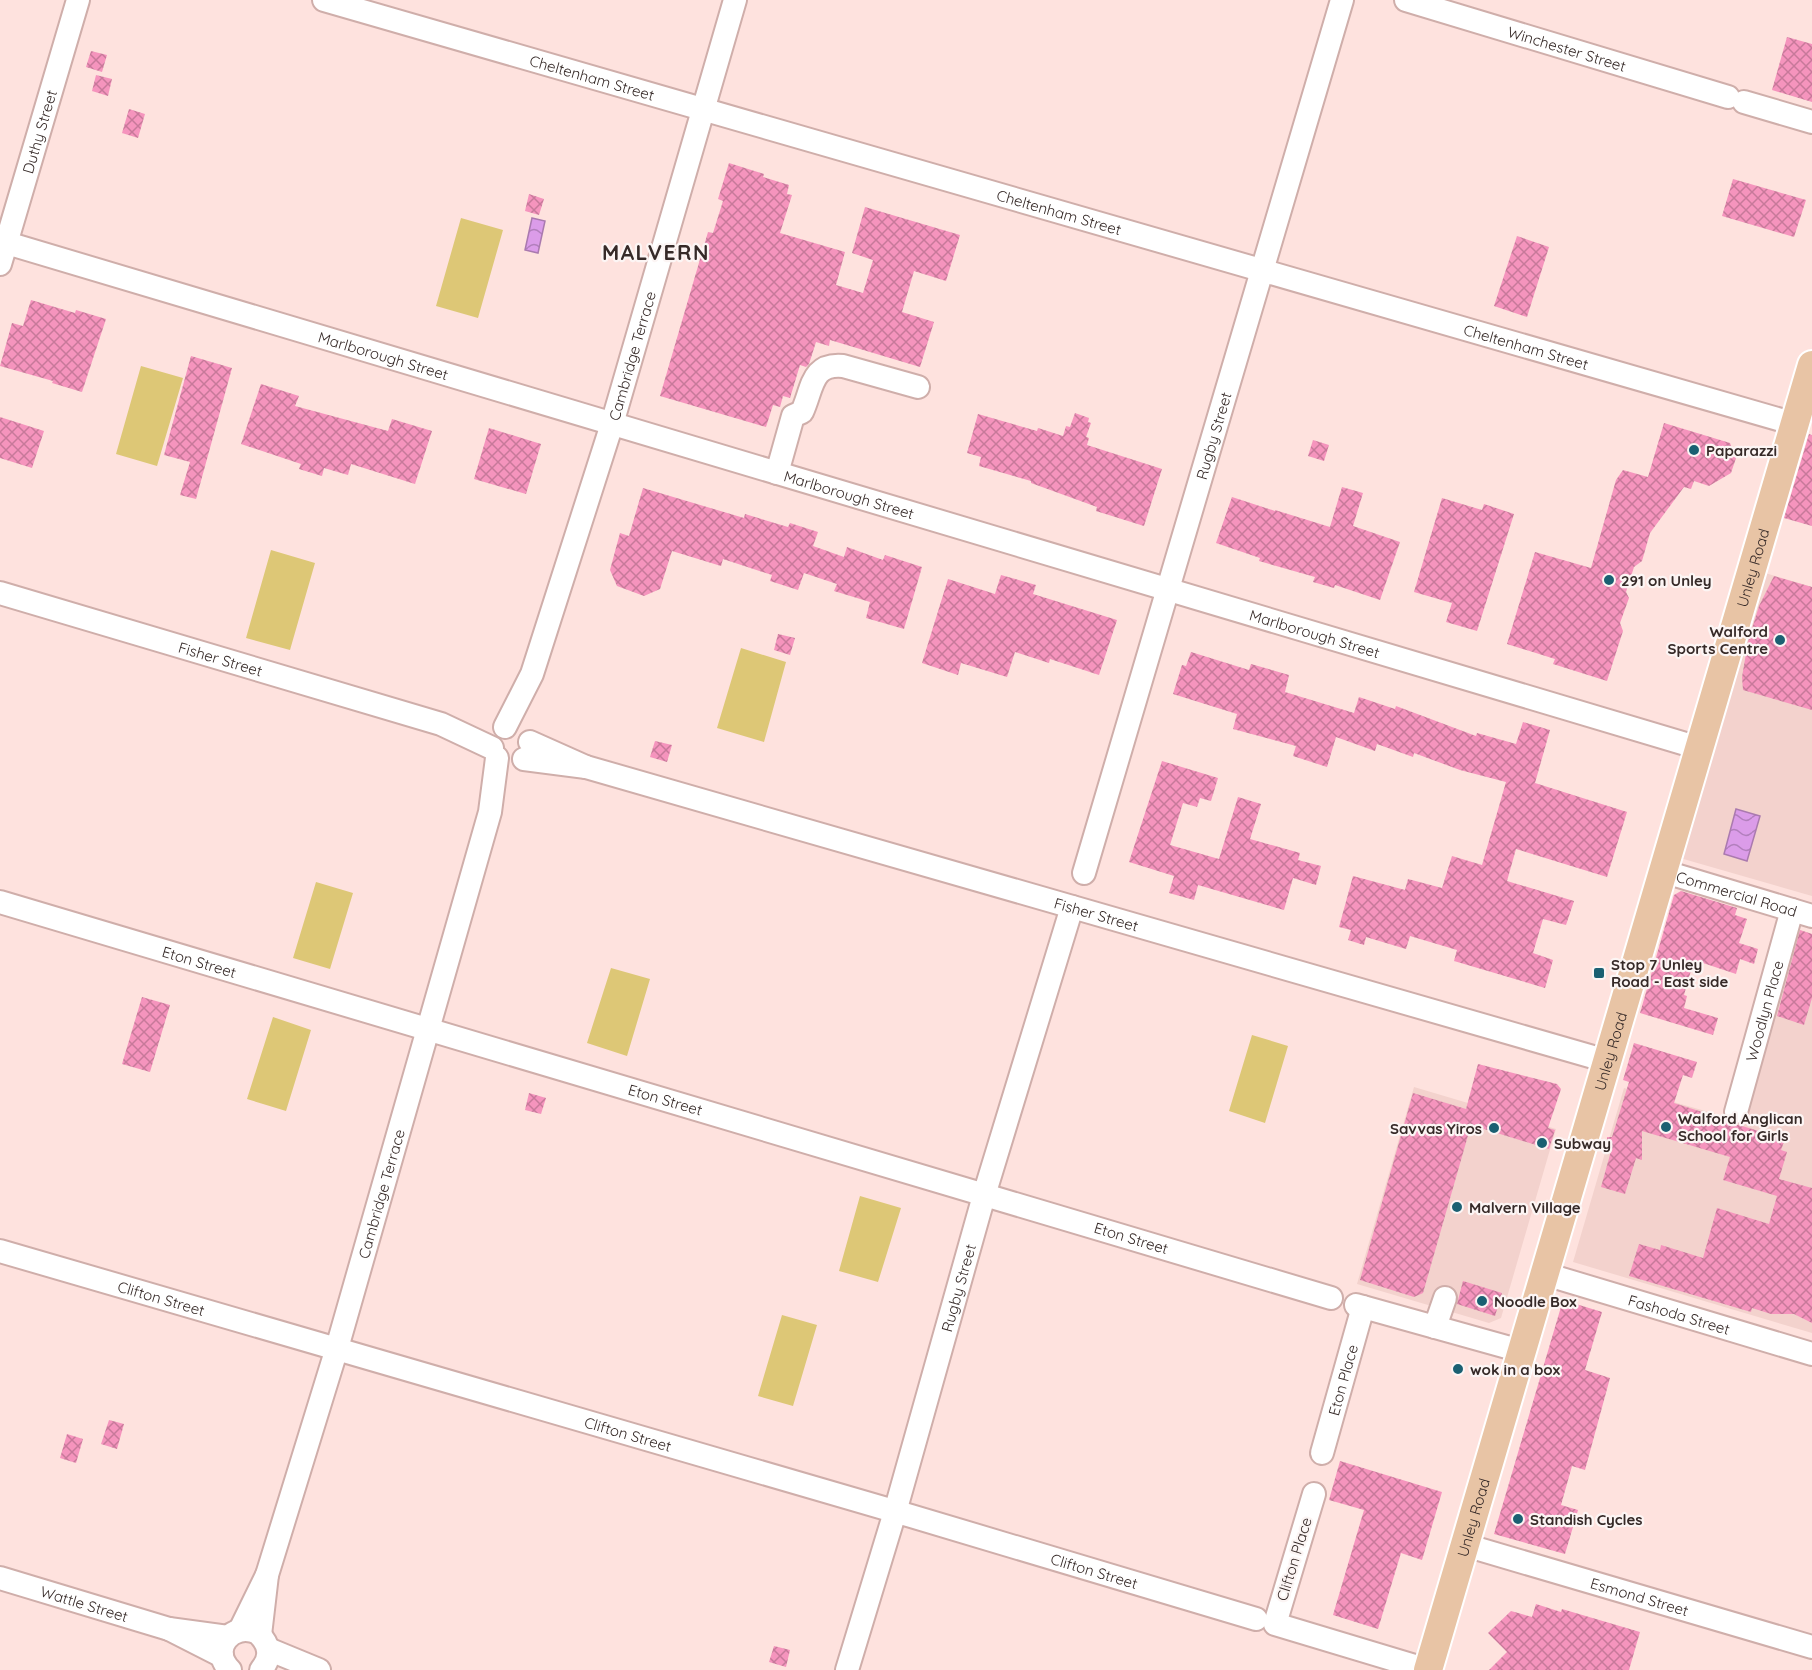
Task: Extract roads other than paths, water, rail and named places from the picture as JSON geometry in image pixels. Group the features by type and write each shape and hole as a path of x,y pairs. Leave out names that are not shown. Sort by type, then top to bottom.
{"main road":[{"name":"Unley Road","path":"1428,1670 1812,365"}],"street":[{"name":"Duthy Street","path":"2,250 78,0"},
{"name":"Cheltenham Street","path":"324,0 1795,424"},
{"name":"Cambridge Terrace","path":"247,1651 267,1575 337,1348 490,812 612,424 735,0"},
{"name":"Rugby Street","path":"1084,873 1342,0"},
{"name":"Winchester Street","path":"1406,0 1812,122"},
{"name":"Marlborough Street","path":"2,250 612,424 1699,748"},
{"path":"777,473 794,416 802,412 816,375 823,368 833,365 843,366 918,387"},
{"name":"Fisher Street","path":"0,593 586,767 1607,1062"},
{"name":"Commercial Road","path":"1662,871 1802,913"},
{"name":"Eton Street","path":"0,902 427,1030 985,1192 1331,1298"},
{"name":"Rugby Street","path":"847,1670 895,1512 985,1192 1072,907"},
{"name":"Woodlyn Place","path":"1736,1112 1802,913"},
{"name":"Clifton Street","path":"0,1251 337,1348 1428,1670"},
{"name":"Fashoda Street","path":"1545,1274 1812,1354"},
{"path":"1445,1298 1435,1327 1521,1351"},
{"name":"Eton Place","path":"1322,1453 1360,1306 1435,1327"},
{"name":"Clifton Place","path":"1265,1622 1314,1494"},
{"name":"Esmond Street","path":"1465,1545 1812,1647"},
{"name":"Wattle Street","path":"0,1578 169,1629 319,1670"},
{"name":"Wattle Street","path":"247,1651 292,1670"}],"water":[{"path":"532,218 545,221 538,253 525,250"},
{"path":"1736,809 1760,816 1747,861 1724,854"}],"place":[{"name":"Paparazzi","path":"1694,450"},
{"name":"291 on Unley","path":"1609,580"},
{"name":"Walford Sports Centre","path":"1780,640"},
{"name":"Stop 7 Unley Road - East side","path":"1599,973"},
{"name":"Walford Anglican School for Girls","path":"1666,1127"},
{"name":"Savvas Yiros","path":"1494,1128"},
{"name":"Subway","path":"1542,1143"},
{"name":"Malvern Village","path":"1457,1207"},
{"name":"Noodle Box","path":"1482,1301"},
{"name":"wok in a box","path":"1458,1369"},
{"name":"Standish Cycles","path":"1518,1519"}],"district":[{"name":"MALVERN","path":"656,252"}]}
